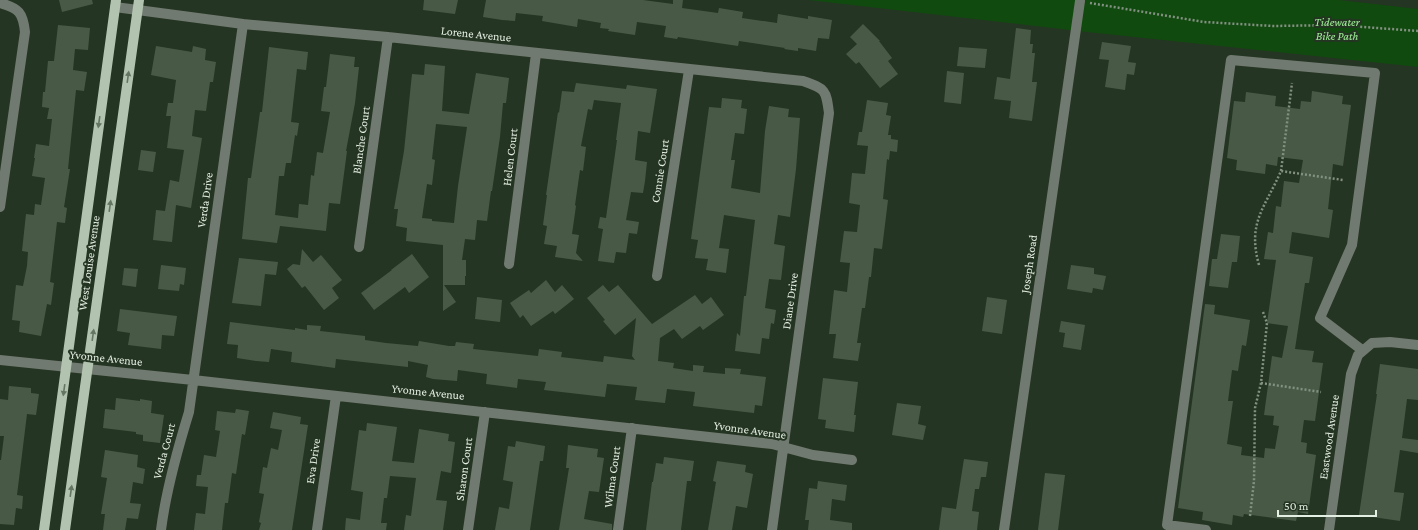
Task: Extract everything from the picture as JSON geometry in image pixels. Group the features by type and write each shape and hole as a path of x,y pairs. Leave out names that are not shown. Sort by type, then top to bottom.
{"main road":[{"name":"West Louise Avenue","path":"44,530 115,3"},
{"name":"West Louise Avenue","path":"65,530 138,5"}],"street":[{"name":"Joseph Road","path":"1004,530 1080,2"},
{"path":"0,3 8,5 22,16 24,20 25,32 0,207"},
{"name":"Lorene Avenue","path":"115,3 138,5 243,24 388,37 536,54 803,81 811,84"},
{"name":"Verda Drive","path":"193,380 243,24"},
{"name":"Blanche Court","path":"359,247 388,37"},
{"name":"Helen Court","path":"510,264 536,54"},
{"path":"1206,530 1167,525 1231,60 1374,73 1352,245 1320,318 1362,350 1372,343 1390,342 1418,345"},
{"name":"Connie Court","path":"657,276 688,70"},
{"name":"Diane Drive","path":"772,530 829,113 827,97 824,92 819,87 811,84"},
{"name":"Eastwood Avenue","path":"1329,530 1351,374 1358,355 1362,350"},
{"name":"Yvonne Avenue","path":"0,360 772,444 813,455 852,460"},
{"name":"Verda Court","path":"161,530 164,505 175,458 189,412 193,380"},
{"name":"Eva Drive","path":"317,530 336,396"},
{"name":"Sharon Court","path":"468,530 485,412"},
{"name":"Wilma Court","path":"618,530 632,428"}],"path":[{"path":"1080,2 1204,22 1273,26 1336,25 1418,31"},
{"path":"1259,266 1255,244 1257,222 1281,171 1292,83"},
{"path":"1281,171 1343,180"},
{"path":"1250,516 1254,481 1255,408 1261,383 1267,323 1263,312"},
{"path":"1261,383 1321,392"}],"green space":[{"name":"Tidewater Bike Path","path":"808,0 1339,0 1418,9 1418,67 1087,32"}],"building":[{"path":"59,0 92,0 93,4 62,12"},
{"path":"424,0 458,0 455,14 423,10"},
{"path":"486,0 643,0 673,4 673,0 683,0 682,8 718,13 719,8 743,12 742,18 777,23 778,14 808,19 808,16 832,20 829,39 818,38 816,51 798,48 798,51 739,41 738,46 678,37 677,39 664,37 666,26 637,22 635,35 608,31 609,29 600,28 601,23 578,19 577,27 542,21 543,16 516,13 515,21 483,17"},
{"path":"863,24 880,41 892,58 888,61 898,74 880,88 859,62 856,64 846,54 857,44 850,37"},
{"path":"58,25 90,28 88,50 75,49 73,70 87,72 84,91 76,90 68,169 70,169 64,207 67,208 65,223 57,222 50,282 54,283 51,305 47,304 41,336 19,332 20,321 12,320 16,285 23,286 27,266 28,252 22,251 26,214 34,215 35,204 41,205 45,178 32,176 36,144 49,146 52,119 47,119 49,108 42,107 43,92 45,92 48,61 54,61"},
{"path":"1016,28 1031,30 1030,44 1033,44 1032,53 1035,53 1032,82 1037,82 1032,121 1009,118 1011,101 994,99 997,77 1010,79"},
{"path":"1102,42 1131,46 1128,62 1136,63 1134,75 1127,74 1125,90 1105,87 1109,60 1099,59"},
{"path":"156,46 192,52 193,46 206,49 205,60 216,62 213,82 210,82 206,111 195,110 192,136 202,138 191,208 176,205 172,242 153,240 156,210 165,211 170,180 179,182 184,150 167,148 171,116 166,116 168,103 173,103 176,80 151,75"},
{"path":"269,47 308,52 306,70 297,69 291,122 299,123 297,136 295,135 291,163 286,163 284,176 279,176 275,215 298,218 299,204 308,205 311,175 314,176 317,152 323,153 330,112 321,111 330,54 355,57 354,67 359,67 355,103 346,151 340,204 329,203 326,231 280,226 277,243 242,239 248,178 251,178 260,112 262,112"},
{"path":"959,47 987,49 985,68 957,66"},
{"path":"425,64 445,66 442,111 469,114 476,73 509,78 506,103 503,103 500,137 487,221 477,220 475,240 465,239 462,260 466,260 465,285 444,285 456,302 443,311 443,245 406,241 407,228 396,226 398,209 394,209 404,151 412,74 424,75","holes":["436,124 467,127 454,223 432,221 432,219 422,218 427,184 432,185 435,160 432,159"]},
{"path":"947,71 964,73 961,104 944,102"},
{"path":"576,83 626,89 627,85 657,89 650,133 638,131 635,160 647,162 645,181 643,193 631,192 626,220 639,222 637,234 629,233 626,253 616,252 614,263 598,261 603,229 598,228 600,217 606,218 621,103 594,100 592,110 588,109 581,146 586,147 583,171 580,170 572,234 579,235 576,253 583,261 555,257 557,246 544,244 547,226 543,225 546,195 562,91 574,92"},
{"path":"1312,91 1343,96 1342,104 1351,105 1343,166 1333,164 1328,209 1333,210 1329,238 1292,232 1289,253 1313,257 1309,283 1305,283 1295,349 1314,351 1312,362 1323,363 1315,421 1304,420 1301,442 1307,443 1306,453 1316,455 1308,514 1298,512 1296,521 1244,514 1243,517 1233,515 1232,525 1202,520 1203,512 1178,508 1205,304 1215,305 1214,314 1250,320 1246,346 1242,345 1238,371 1232,370 1228,401 1233,401 1227,444 1242,447 1241,455 1264,458 1265,448 1275,449 1279,426 1273,425 1274,416 1264,415 1272,356 1282,358 1288,326 1267,323 1276,260 1264,259 1268,232 1273,233 1276,206 1281,207 1284,181 1299,183 1303,160 1278,157 1277,166 1266,164 1265,174 1236,170 1237,160 1227,158 1234,101 1245,102 1246,92 1276,96 1275,106 1300,109 1301,101 1311,102"},
{"path":"722,98 742,100 741,108 747,109 744,134 735,133 731,160 735,160 731,188 760,193 765,131 769,106 789,109 788,117 800,118 790,217 778,215 774,244 785,246 781,280 769,279 765,308 776,310 774,324 771,323 769,339 762,338 760,354 735,351 737,333 740,336 755,220 724,215 719,248 729,249 726,273 706,270 708,259 695,258 698,240 691,239 709,107 721,108"},
{"path":"867,100 888,103 886,115 891,116 888,135 891,135 891,139 898,140 897,152 890,151 889,160 887,159 883,199 888,200 882,249 874,248 871,277 869,277 865,308 862,308 857,343 861,343 858,361 833,358 836,334 829,334 834,290 847,292 850,263 840,262 844,231 857,232 860,205 849,203 852,173 865,174 868,146 857,145 859,132 862,132"},
{"path":"141,150 156,152 153,172 138,170"},
{"path":"1221,234 1240,236 1237,262 1232,262 1228,288 1209,286 1212,259 1217,259"},
{"path":"302,249 313,262 321,255 342,280 332,288 339,298 324,310 305,286 302,288 287,269 293,264 300,265"},
{"path":"412,254 429,277 409,293 405,287 374,310 361,293"},
{"path":"239,258 278,262 276,275 265,274 261,306 232,303"},
{"path":"161,265 186,268 184,285 180,284 179,291 158,289"},
{"path":"1071,265 1094,268 1094,274 1106,276 1103,290 1093,288 1092,293 1067,289"},
{"path":"124,268 138,269 136,287 122,285"},
{"path":"546,280 555,292 562,285 574,299 555,314 553,311 531,326 523,315 520,318 510,303 529,290 531,293"},
{"path":"603,285 609,292 618,285 652,324 695,295 702,304 711,297 724,315 703,330 700,326 682,339 674,329 660,338 658,361 674,363 673,368 693,371 693,365 704,366 703,372 725,374 725,368 741,369 740,374 766,377 762,406 755,405 754,413 693,406 695,392 667,389 665,403 635,400 637,387 607,384 605,397 544,390 546,382 518,379 517,388 486,384 487,374 458,370 457,381 433,379 426,377 428,365 408,361 408,367 336,359 335,368 291,362 292,352 271,349 269,362 256,361 237,358 238,345 227,344 230,322 295,330 295,328 307,330 307,325 321,326 320,331 365,336 365,340 386,343 418,346 419,341 455,346 456,342 474,344 473,349 538,356 539,349 562,352 561,357 603,362 604,356 635,360 632,356 636,318 615,335 587,298"},
{"path":"477,297 502,300 500,322 475,319"},
{"path":"987,297 1007,300 1002,334 982,331"},
{"path":"120,309 177,316 174,336 162,335 161,349 128,345 130,333 117,331"},
{"path":"1061,321 1085,325 1081,350 1063,347 1065,333 1059,332"},
{"path":"1380,364 1418,369 1418,400 1407,399 1402,438 1418,440 1418,453 1400,450 1394,492 1404,493 1400,521 1359,515"},
{"path":"823,378 858,382 854,415 856,415 854,432 825,428 826,420 818,419"},
{"path":"9,386 31,388 31,393 39,394 36,415 27,414 17,495 23,496 22,509 16,508 14,525 0,524 0,460 4,436 0,436 0,399 8,400"},
{"path":"116,398 152,401 151,413 164,415 160,443 143,441 143,435 136,434 136,432 103,428 105,409 115,410"},
{"path":"897,403 921,406 918,424 926,426 923,440 892,435"},
{"path":"236,409 249,411 245,435 242,434 236,474 232,473 228,503 225,503 222,530 194,530 196,513 205,514 208,487 196,486 197,475 201,475 204,455 216,457 220,431 215,430 217,411 235,413"},
{"path":"273,412 301,417 300,424 308,425 292,530 259,530 264,494 259,493 263,467 267,468 271,448 278,450 282,430 270,428"},
{"path":"367,423 397,427 392,461 414,463 419,429 449,434 448,441 455,442 451,473 441,471 436,500 447,501 443,530 404,530 406,515 411,516 416,478 390,476 387,498 384,498 381,523 387,523 386,530 345,530 346,518 360,520 363,492 351,490 359,430 366,431"},
{"path":"516,441 545,446 543,461 540,461 530,530 495,530 499,507 509,509 513,482 503,480 508,446 515,447"},
{"path":"568,445 598,449 597,457 604,458 599,492 589,491 584,519 612,524 612,530 559,530 569,468 566,468"},
{"path":"105,450 138,455 137,467 145,469 143,484 133,482 130,503 141,504 138,519 127,518 125,530 103,530 105,514 101,514 107,478 101,477"},
{"path":"664,457 694,461 691,481 687,481 681,530 646,530 656,463 663,464"},
{"path":"964,459 988,462 986,477 981,477 979,489 975,489 972,511 979,512 977,530 939,530 942,507 956,509"},
{"path":"717,461 746,465 745,472 753,474 747,508 736,506 732,530 708,530 716,482 713,481"},
{"path":"1045,473 1065,475 1058,530 1038,530"},
{"path":"818,481 847,485 845,501 832,499 830,520 852,523 852,530 808,530 809,520 805,520 809,488 817,489"}]}
